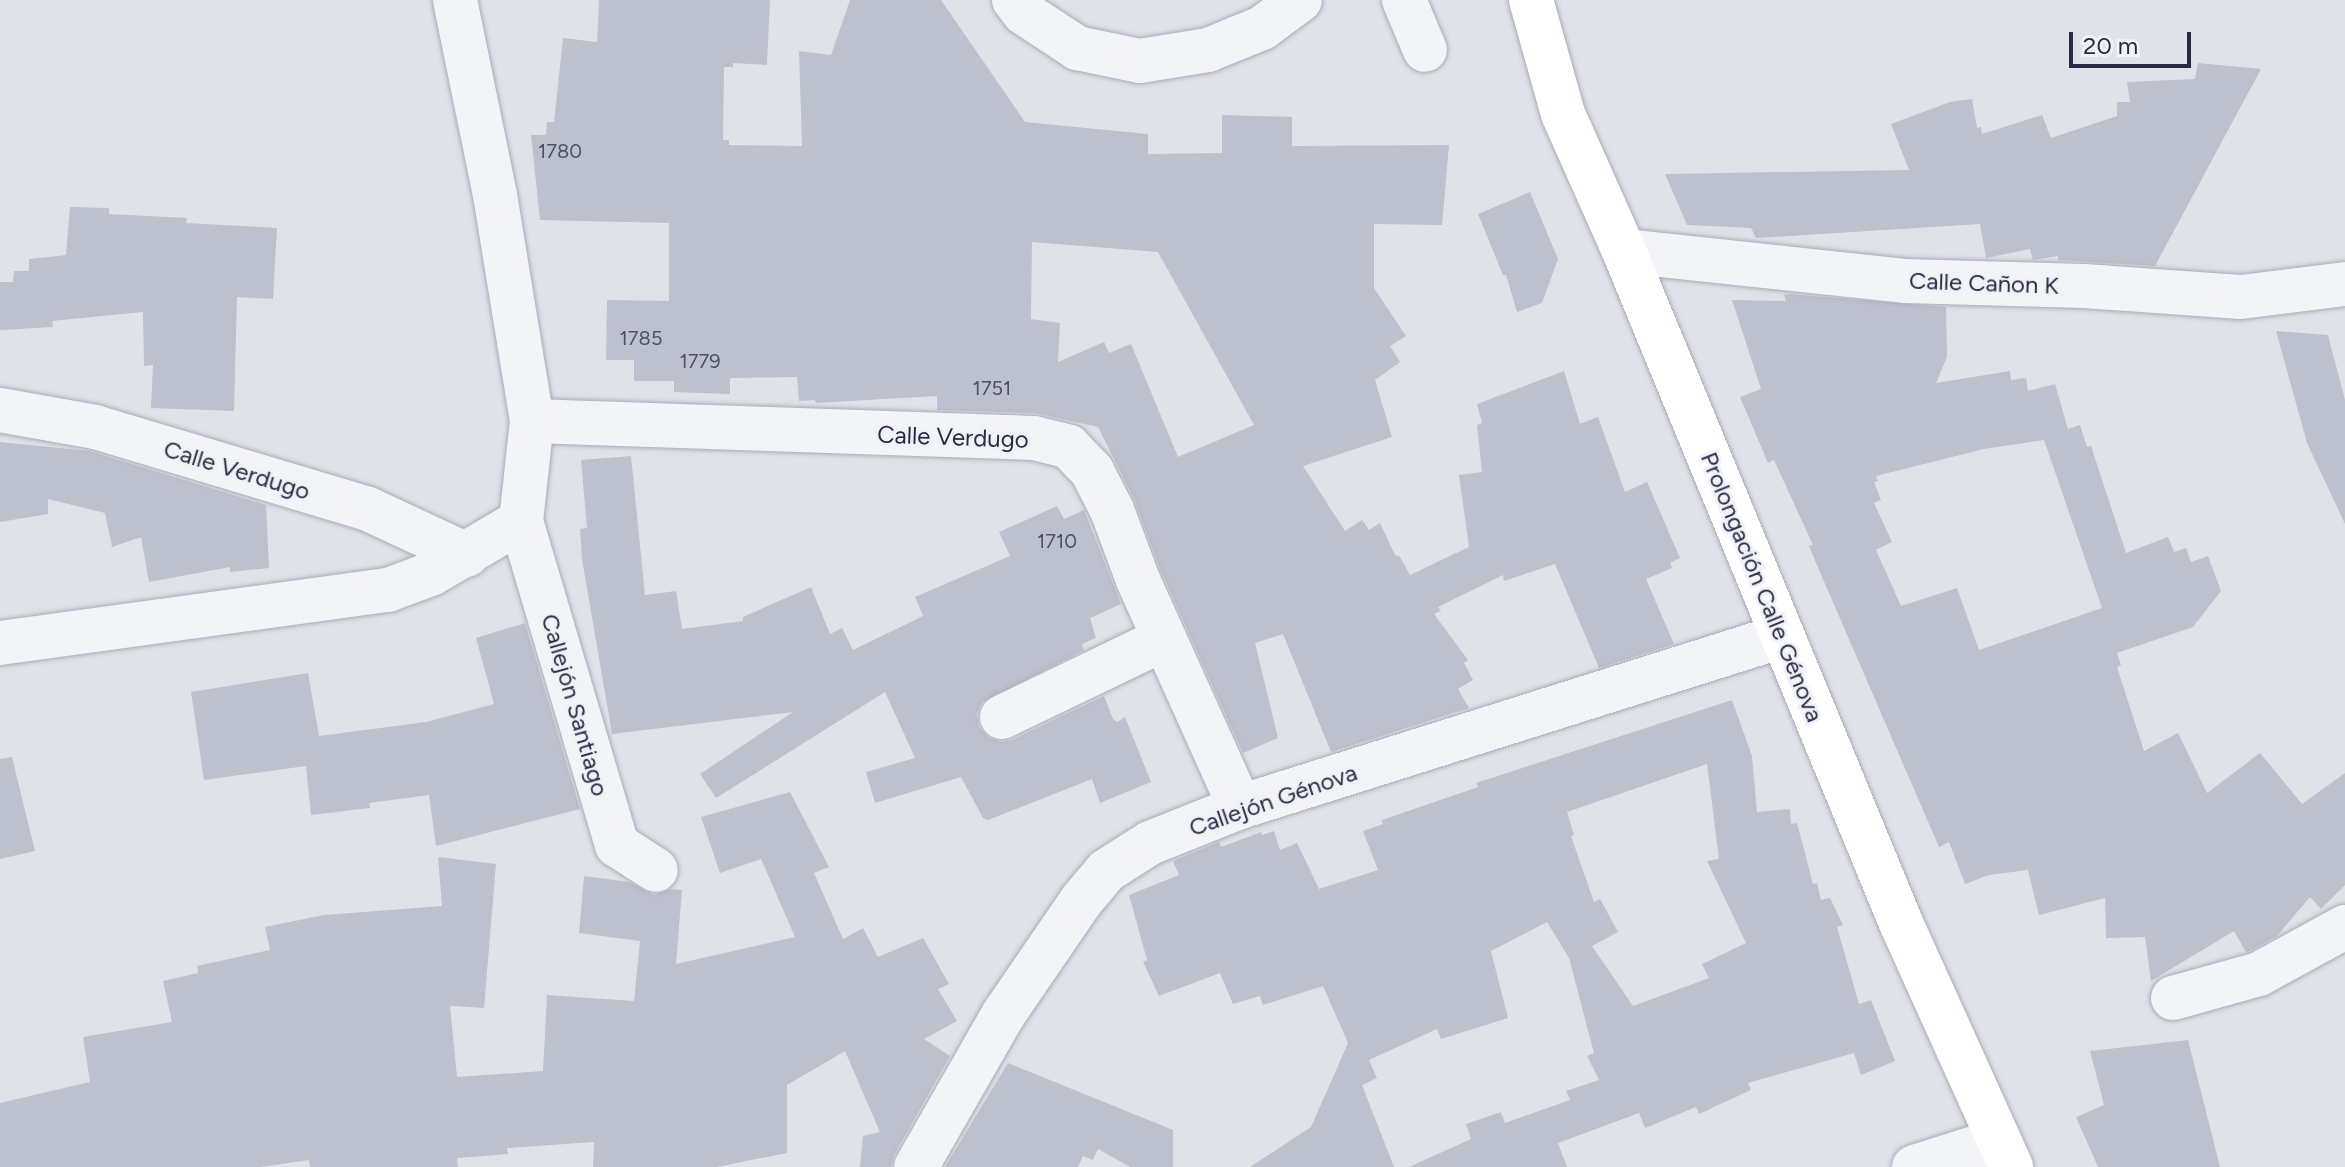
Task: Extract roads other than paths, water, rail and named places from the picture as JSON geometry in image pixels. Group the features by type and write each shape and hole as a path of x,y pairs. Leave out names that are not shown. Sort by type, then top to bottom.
{"main road":[{"name":"Prolongación Calle Génova","path":"1531,0 1563,114 1624,251 1901,923 2005,1154"}],"street":[{"path":"0,643 388,590 431,574 521,521 532,421 495,195 455,0"},
{"path":"1014,0 1024,13 1077,48 1140,61 1208,50 1262,28 1300,0"},
{"path":"1404,0 1425,50"},
{"name":"Calle Cañon K","path":"1624,251 1904,281 2084,286 2241,297 2345,284"},
{"name":"Calle Verdugo","path":"0,410 95,427 368,509 467,555"},
{"name":"Calle Verdugo","path":"532,421 1034,438 1069,447 1092,471 1112,510 1164,639 1240,807"},
{"name":"Callejón Santiago","path":"521,521 617,845 656,870"},
{"name":"Callejón Génova","path":"916,1167 1003,1015 1081,901 1106,871 1150,843 1240,807 1782,636"},
{"path":"1002,717 1164,639"},
{"path":"2173,998 2259,974 2345,927"},
{"path":"1914,1167 2005,1154"}]}
